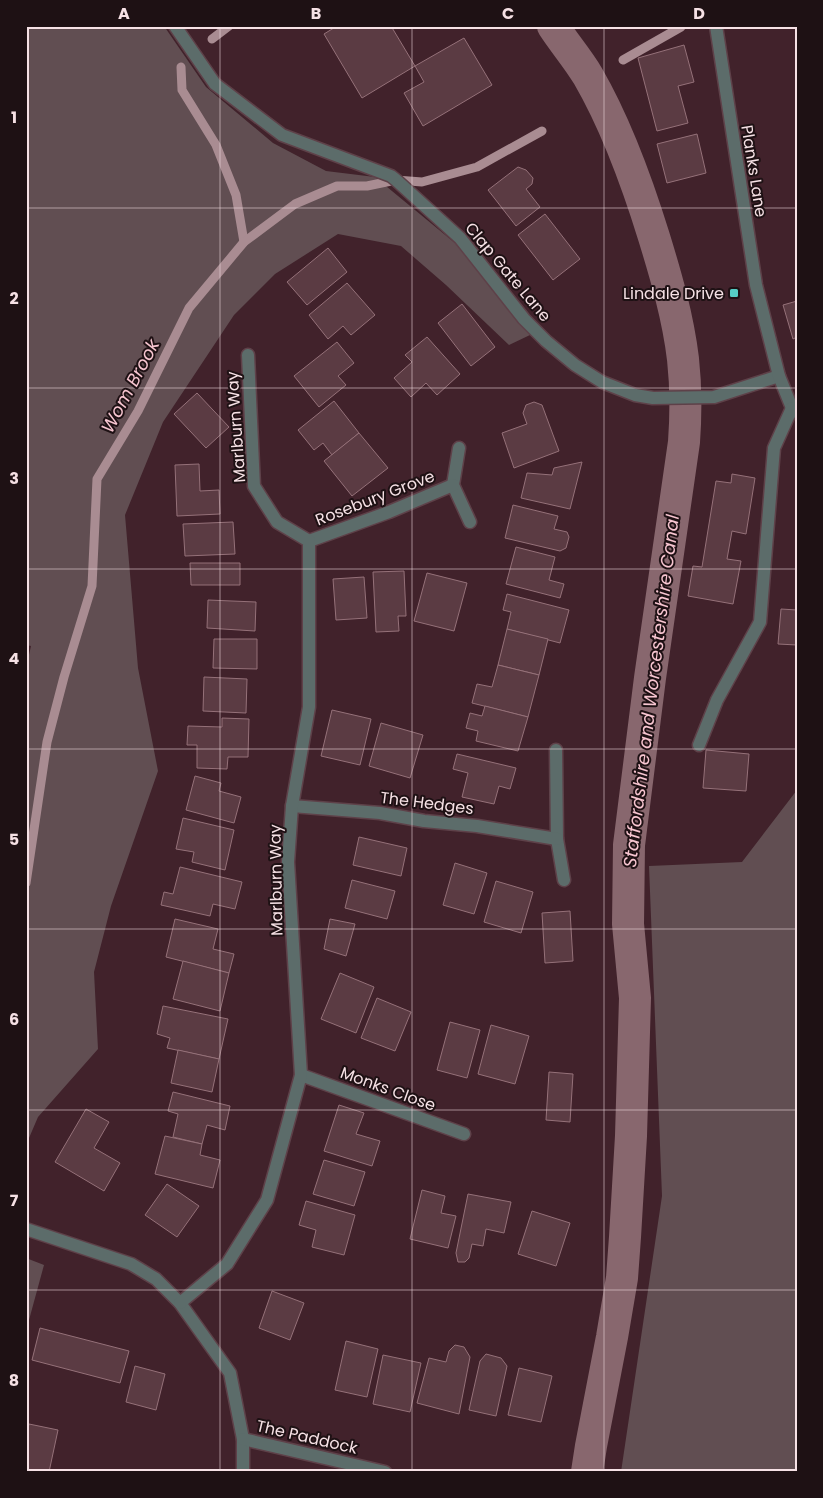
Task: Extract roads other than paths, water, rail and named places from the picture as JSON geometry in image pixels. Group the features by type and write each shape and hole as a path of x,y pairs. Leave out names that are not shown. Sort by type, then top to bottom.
{"street":[{"name":"Clap Gate Lane","path":"175,26 214,84 282,135 366,166 391,176 396,180 460,238 524,319 575,366 616,388 635,395 653,398 714,397 779,376"},
{"name":"Planks Lane","path":"716,26 756,286 779,376 795,410"},
{"name":"Marlburn Way","path":"180,1303 227,1264 267,1200 301,1076 288,862 292,806 309,708 309,541 277,522 254,486 248,355"},
{"path":"699,745 717,700 760,622 774,448 795,410"},
{"name":"Rosebury Grove","path":"459,448 453,485 470,522"},
{"name":"Rosebury Grove","path":"309,541 389,512 453,485"},
{"path":"556,750 557,839 564,880"},
{"name":"The Hedges","path":"292,806 380,813 424,821 477,826 557,839"},
{"name":"Monks Close","path":"301,1076 464,1134"},
{"path":"26,1229 130,1264 156,1279 180,1303 230,1373 243,1439 243,1472"},
{"name":"The Paddock","path":"243,1439 362,1469 385,1472"}],"waterway":[{"path":"212,39 229,26"},
{"name":"Staffordshire and Worcestershire Canal","path":"553,26 584,70 598,95 617,134 641,196 671,297 681,343 685,390 684,442 650,678 629,845 628,924 635,998 631,1136 622,1278 587,1472"},
{"name":"Wom Brook","path":"623,60 681,27"},
{"path":"181,67 182,90 216,145 236,195 244,242"},
{"name":"Wom Brook","path":"26,883 47,742 64,677 92,586 97,479 138,411 189,308 244,242 295,204 337,186 367,186 396,180 422,182 477,167 542,131"}],"place":[{"name":"Lindale Drive","path":"734,293"}]}
